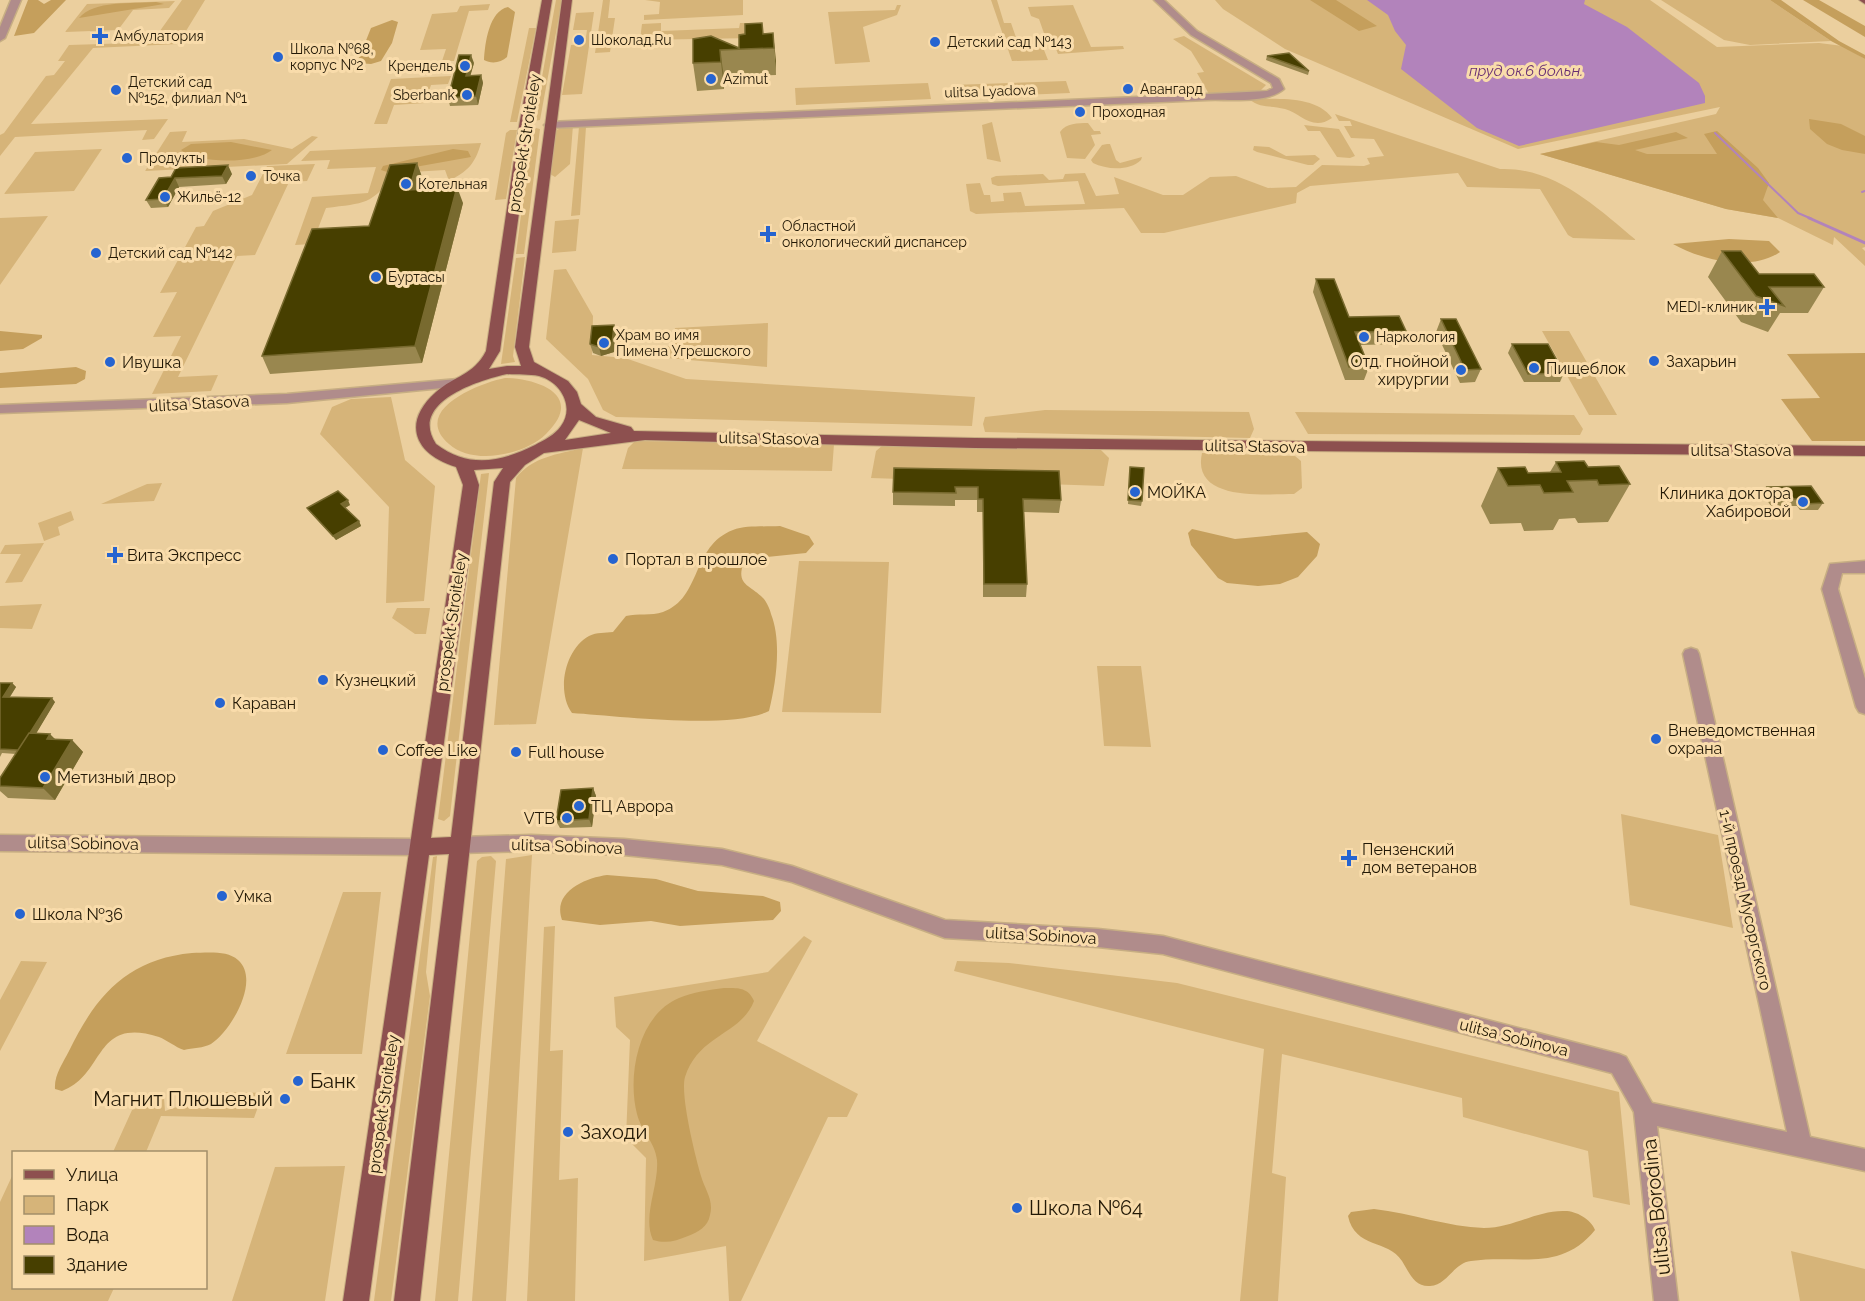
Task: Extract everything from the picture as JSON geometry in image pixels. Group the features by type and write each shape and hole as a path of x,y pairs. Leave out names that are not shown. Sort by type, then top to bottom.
{"main road":[{"name":"prospekt Stroiteley","path":"474,377 488,361 493,351 525,126 547,0"},
{"name":"prospekt Stroiteley","path":"407,1301 502,482 530,455 566,429 573,416 574,405 571,394 564,385 527,364 522,347 567,0"},
{"path":"530,455 492,465 462,464 436,454 428,445 422,425 432,404 458,383 507,370 539,372"},
{"name":"ulitsa Stasova","path":"574,405 580,414 596,425 645,435"},
{"name":"ulitsa Stasova","path":"530,455 583,441 645,435 1019,443 1865,451"},
{"name":"prospekt Stroiteley","path":"356,1301 471,485 462,464"},
{"path":"419,847 460,845"}],"street":[{"path":"0,38 16,0"},
{"name":"ulitsa Lyadova","path":"549,125 1269,94 1280,89 1275,81 1194,33 1159,0"},
{"name":"ulitsa Stasova","path":"0,409 196,404 398,391 458,383"},
{"name":"ulitsa Stasova","path":"398,391 432,404"},
{"path":"1865,567 1836,568 1830,589 1865,707"},
{"name":"1-й проезд Мусоргского","path":"1690,654 1801,1146"},
{"name":"ulitsa Sobinova","path":"0,843 419,847"},
{"name":"ulitsa Sobinova","path":"460,845 531,843 624,847 722,857 792,874 945,929 1098,938 1163,945 1619,1064"},
{"name":"ulitsa Borodina","path":"1619,1064 1637,1093 1645,1112 1666,1301"},
{"path":"1645,1112 1865,1160"}],"green space":[{"path":"182,0 205,0 178,44 93,48 31,124 168,119 154,139 142,140 147,130 15,137 0,156 0,135 4,133 46,76 54,75 65,61 58,61 69,45 133,43 138,36 157,35"},
{"path":"556,0 562,0 540,120 534,121"},
{"path":"603,0 610,0 608,18 615,18 610,52 595,53"},
{"path":"645,0 743,0 743,15 644,20 644,15 659,14 660,2"},
{"path":"991,0 997,0 1004,23 1011,23 1019,46 1042,45 1048,60 1012,61"},
{"path":"1215,0 1650,0 1717,47 1819,43 1843,46 1865,59 1865,247 1862,248 1865,251 1865,266 1834,237 1833,245 1778,218 1726,209 1540,154 1716,114 1720,107 1518,149 1285,49 1223,9"},
{"path":"1661,0 1770,0 1831,41 1750,45 1724,40"},
{"path":"175,1 169,8 133,10 118,30 65,32 87,4"},
{"path":"490,4 488,10 469,11 454,61 442,61 446,49 420,50 432,14 457,12 460,6"},
{"path":"897,5 901,5 897,15 863,27 870,62 835,64 828,12 895,10"},
{"path":"1073,5 1091,47 1123,46 1124,49 1058,54 1052,39 1046,39 1039,19 1031,16 1028,7"},
{"path":"594,12 582,94 562,95 571,45 585,44 587,30 573,30 576,13"},
{"path":"661,23 661,31 739,28 740,23 754,23 754,38 640,40 642,24"},
{"path":"529,28 536,28 517,122 510,122"},
{"path":"1184,36 1266,85 1260,91 1209,94 1197,73 1204,72 1191,51 1173,39"},
{"path":"451,76 448,84 431,85 425,103 394,105 387,124 374,124 391,79"},
{"path":"1066,81 1070,93 954,98 952,85"},
{"path":"928,83 931,99 796,105 795,88"},
{"path":"1249,99 1305,102 1316,105 1332,118 1325,122 1313,122 1291,111 1262,106"},
{"path":"1335,114 1500,169 1520,170 1557,182 1574,191 1636,240 1573,238 1568,235 1540,189 1467,187 1458,173 1310,186 1297,193 1296,203 1164,233 1141,233 1124,208 976,214 970,211 966,184 980,183 984,195 990,195 991,202 1004,201 1003,193 1021,192 1025,206 1085,204 1078,181 998,186 992,184 991,178 996,176 1043,174 1049,180 1063,179 1065,174 1085,173 1096,196 1119,194 1114,177 1163,195 1183,195 1210,177 1236,176 1268,188 1296,187 1322,165 1364,166 1370,164 1367,158 1384,156 1374,139 1351,138 1344,126 1352,126 1350,121 1339,121"},
{"path":"992,122 1001,162 987,159 982,125"},
{"path":"1088,123 1094,131 1100,131 1101,134 1091,135 1095,145 1085,159 1067,158 1060,132 1069,125"},
{"path":"573,125 570,164 555,177 550,174 556,130"},
{"path":"1304,125 1339,129 1355,156 1337,157 1320,131 1308,131"},
{"path":"579,127 586,127 580,215 571,216"},
{"path":"532,129 540,129 524,254 516,254"},
{"path":"510,130 517,130 506,199 495,200 506,133"},
{"path":"187,131 182,142 244,139 292,149 312,136 318,137 287,164 145,171 170,132"},
{"path":"481,143 470,166 449,181 445,170 395,173 380,191 366,201 326,208 312,244 295,245 312,197 368,193 376,167 327,169 330,160 301,161 310,151"},
{"path":"1110,144 1116,160 1120,163 1142,157 1141,160 1125,168 1105,167 1093,163 1091,160 1102,145"},
{"path":"1254,146 1269,147 1286,156 1315,155 1320,159 1313,165 1308,165 1257,152 1253,150"},
{"path":"102,149 74,191 4,194 35,152"},
{"path":"315,164 307,181 289,182 255,255 237,256 178,377 218,375 211,391 152,394 181,336 153,337 177,292 160,293 196,227 204,226 213,211 252,195 267,166"},
{"path":"48,216 0,285 0,218"},
{"path":"579,219 576,251 552,253 555,221"},
{"path":"525,257 513,356 515,362 501,364 516,258"},
{"path":"566,269 593,316 592,355 625,358 686,379 975,397 972,426 616,417 603,410 588,379 546,339 554,270"},
{"path":"768,323 767,367 646,356 645,348 672,346 675,328"},
{"path":"1542,331 1569,331 1617,415 1589,415"},
{"path":"505,378 544,386 559,400 561,409 557,421 546,434 525,448 499,455 471,455 449,444 439,432 438,420 443,409 466,392"},
{"path":"391,397 405,460 435,486 424,601 386,603 389,507 320,434 332,407 351,399"},
{"path":"1045,410 1249,412 1254,429 1250,438 985,432 983,424 985,417"},
{"path":"1295,412 1574,415 1583,429 1580,435 1308,434"},
{"path":"635,441 834,444 832,471 622,469 628,448"},
{"path":"883,445 1100,449 1109,458 1104,486 871,478 876,451"},
{"path":"583,448 536,724 494,725 516,478 522,471 538,461"},
{"path":"1202,453 1295,456 1301,461 1302,488 1294,494 1250,494 1219,488 1208,480 1202,469"},
{"path":"489,473 450,816 444,821 438,819 481,474"},
{"path":"162,483 154,501 101,504 147,484"},
{"path":"71,511 74,520 58,527 60,535 44,541 38,523"},
{"path":"44,543 22,582 5,583 21,554 0,554 5,545"},
{"path":"799,561 889,562 881,713 782,712"},
{"path":"42,604 32,629 0,628 0,606"},
{"path":"397,608 430,608 426,634 415,634 392,618"},
{"path":"1097,666 1141,666 1151,747 1104,746"},
{"path":"1621,814 1718,835 1733,928 1630,905"},
{"path":"532,855 506,1301 472,1301 506,859"},
{"path":"437,856 426,972 430,996 391,1301 374,1301 433,857"},
{"path":"491,856 496,861 458,1301 435,1301 477,861 482,857"},
{"path":"343,892 381,892 362,1054 286,1054"},
{"path":"555,926 550,1051 563,1050 559,1180 578,1178 575,1301 527,1301 544,927"},
{"path":"804,936 812,941 757,1041 858,1094 847,1117 828,1117 741,1301 729,1301 726,1246 644,1261 646,1158 626,1138 630,1040 616,1027 614,997 768,972"},
{"path":"21,961 47,962 0,1051 0,1000"},
{"path":"957,961 1009,963 1177,983 1619,1092 1630,1205 1593,1197 1588,1151 1463,1117 1462,1098 1282,1054 1272,1173 1286,1177 1278,1301 1240,1301 1264,1049 954,971"},
{"path":"220,1092 263,1093 254,1118 161,1116 146,1151 113,1151 132,1110 164,1098 165,1111"},
{"path":"345,1166 325,1301 232,1301 275,1167"},
{"path":"12,1176 12,1289 114,1289 108,1301 0,1301 0,1202"},
{"path":"1791,1251 1865,1269 1865,1301 1800,1301"}],"shaded area":[{"path":"28,0 38,0 44,4 51,0 66,0 34,33 14,36"},
{"path":"1310,0 1336,0 1377,26 1359,31"},
{"path":"1770,0 1781,0 1839,41 1865,55 1865,59 1831,41"},
{"path":"1803,0 1819,0 1865,26 1865,37"},
{"path":"125,3 164,4 79,18 94,8"},
{"path":"508,7 515,12 507,57 499,62 484,60 492,21 496,15"},
{"path":"392,20 398,22 392,43 381,61 371,64 357,63 371,28"},
{"path":"1809,119 1841,124 1865,136 1865,154 1842,150 1827,144 1810,129"},
{"path":"1717,131 1758,168 1769,183 1763,200 1778,218 1726,209 1540,154 1596,142 1619,145 1676,132 1688,138 1635,150 1647,154 1717,154 1704,134"},
{"path":"231,142 272,150 253,158 213,160 189,155 181,150 191,144"},
{"path":"453,149 468,151 471,157 387,172 381,170 383,166"},
{"path":"1729,239 1769,241 1780,252 1755,261 1726,262 1697,255 1673,244"},
{"path":"0,331 42,335 42,338 23,349 0,351"},
{"path":"1865,353 1865,441 1812,441 1781,399 1820,398 1787,354"},
{"path":"76,367 86,371 85,379 76,384 0,388 0,373"},
{"path":"780,526 809,536 814,544 806,553 756,558 744,562 741,576 745,584 763,598 770,610 774,625 777,662 769,711 751,717 702,721 572,713 565,694 565,671 574,650 581,642 598,633 613,632 626,616 663,612 675,605 684,596 710,548 733,530"},
{"path":"1192,529 1235,539 1307,532 1320,544 1317,556 1298,577 1280,584 1258,586 1227,583 1218,578 1191,545 1188,533"},
{"path":"607,875 656,879 698,891 763,896 780,902 781,911 773,920 680,926 651,921 600,925 562,920 560,910 562,902 572,888 589,879"},
{"path":"192,953 228,955 238,960 244,969 245,992 241,1005 219,1037 211,1044 184,1050 159,1037 138,1033 122,1034 102,1050 76,1083 62,1091 55,1089 59,1069 79,1031 103,997 117,983 150,963"},
{"path":"738,988 746,991 754,1001 740,1021 700,1052 691,1063 684,1086 692,1140 710,1200 709,1219 702,1228 684,1238 667,1242 653,1240 649,1221 657,1160 654,1148 639,1120 634,1099 635,1065 639,1048 645,1032 665,1006 690,994"},
{"path":"1374,1209 1484,1228 1505,1225 1555,1211 1569,1211 1587,1219 1595,1230 1582,1243 1568,1252 1553,1257 1471,1261 1460,1266 1436,1285 1424,1286 1413,1278 1396,1254 1364,1239 1352,1227 1348,1216 1351,1212"}],"water":[{"name":"пруд ок.6 больн.","path":"1367,0 1585,0 1584,4 1627,27 1699,83 1705,96 1705,103 1519,146 1477,128 1401,69 1406,45 1395,31 1388,15"}],"building":[{"path":"762,23 763,34 773,33 774,48 720,50 721,62 693,63 693,39 711,36 739,48 739,35 745,34 745,24"},
{"path":"1289,53 1309,71 1267,56"},
{"path":"459,55 471,55 466,76 481,75 476,96 448,98"},
{"name":"Буртасы","path":"417,163 409,190 457,187 415,346 262,356 312,229 369,226 390,165"},
{"path":"228,165 222,176 175,178 163,199 146,200 159,178 171,177 176,168"},
{"path":"1722,251 1741,251 1759,274 1814,274 1824,287 1769,287 1784,306 1756,296"},
{"path":"1316,279 1334,279 1349,317 1399,316 1406,331 1355,332 1369,367 1349,367"},
{"path":"1441,319 1456,319 1481,369 1465,370"},
{"path":"614,325 612,343 599,347 590,344 592,326"},
{"path":"1512,344 1548,344 1564,373 1528,374"},
{"path":"1584,461 1588,467 1619,466 1630,484 1599,485 1597,480 1567,481 1573,492 1544,493 1540,485 1508,486 1498,468 1525,467 1528,473 1561,472 1556,462"},
{"name":"МОЙКА","path":"1130,467 1144,468 1142,501 1128,500"},
{"path":"894,468 1059,471 1061,500 1023,499 1027,584 984,584 983,499 978,499 978,487 955,487 956,493 893,492"},
{"path":"1811,486 1823,503 1805,504 1802,499 1775,499 1767,487"},
{"path":"338,491 348,500 341,504 359,521 333,536 307,508"},
{"path":"0,683 12,683 3,697 52,698 18,750 0,749"},
{"path":"29,733 50,734 47,739 72,740 43,788 0,786 0,778"},
{"name":"ТЦ Аврора","path":"593,788 589,819 556,821 561,790"}],"waterway":[{"path":"1715,133 1798,213 1812,219"},
{"path":"1809,218 1865,243"}],"place":[{"name":"Амбулатория","path":"100,36"},
{"name":"Шоколад.Ru","path":"579,40"},
{"name":"Детский сад №143","path":"935,42"},
{"name":"Школа №68, корпус №2","path":"278,57"},
{"name":"Крендель","path":"465,66"},
{"name":"Azimut","path":"711,79"},
{"name":"Авангард","path":"1128,89"},
{"name":"Детский сад №152, филиал №1","path":"116,90"},
{"name":"Sberbank","path":"467,95"},
{"name":"Проходная","path":"1080,112"},
{"name":"Продукты","path":"127,158"},
{"name":"Точка","path":"251,176"},
{"name":"Котельная","path":"406,184"},
{"name":"Жильё-12","path":"165,197"},
{"name":"Областной онкологический диспансер","path":"768,234"},
{"name":"Детский сад №142","path":"96,253"},
{"name":"Буртасы","path":"376,277"},
{"name":"MEDI-клиник","path":"1767,307"},
{"name":"Наркология","path":"1364,337"},
{"name":"Храм во имя Пимена Угрешского","path":"604,343"},
{"name":"Захарьин","path":"1654,361"},
{"name":"Ивушка","path":"110,362"},
{"name":"Пищеблок","path":"1534,368"},
{"name":"Отд. гнойной хирургии","path":"1461,370"},
{"name":"МОЙКА","path":"1135,492"},
{"name":"Клиника доктора Хабировой","path":"1803,502"},
{"name":"Вита Экспресс","path":"115,555"},
{"name":"Портал в прошлое","path":"613,559"},
{"name":"Кузнецкий","path":"323,680"},
{"name":"Караван","path":"220,703"},
{"name":"Вневедомственная охрана","path":"1656,739"},
{"name":"Coffee Like","path":"383,750"},
{"name":"Full house","path":"516,752"},
{"name":"Метизный двор","path":"45,777"},
{"name":"ТЦ Аврора","path":"579,806"},
{"name":"VTB","path":"567,818"},
{"name":"Пензенский дом ветеранов","path":"1349,858"},
{"name":"Умка","path":"222,896"},
{"name":"Школа №36","path":"20,914"},
{"name":"Банк","path":"298,1081"},
{"name":"Магнит Плюшевый","path":"285,1099"},
{"name":"Заходи","path":"568,1132"},
{"name":"Школа №64","path":"1017,1208"}]}
